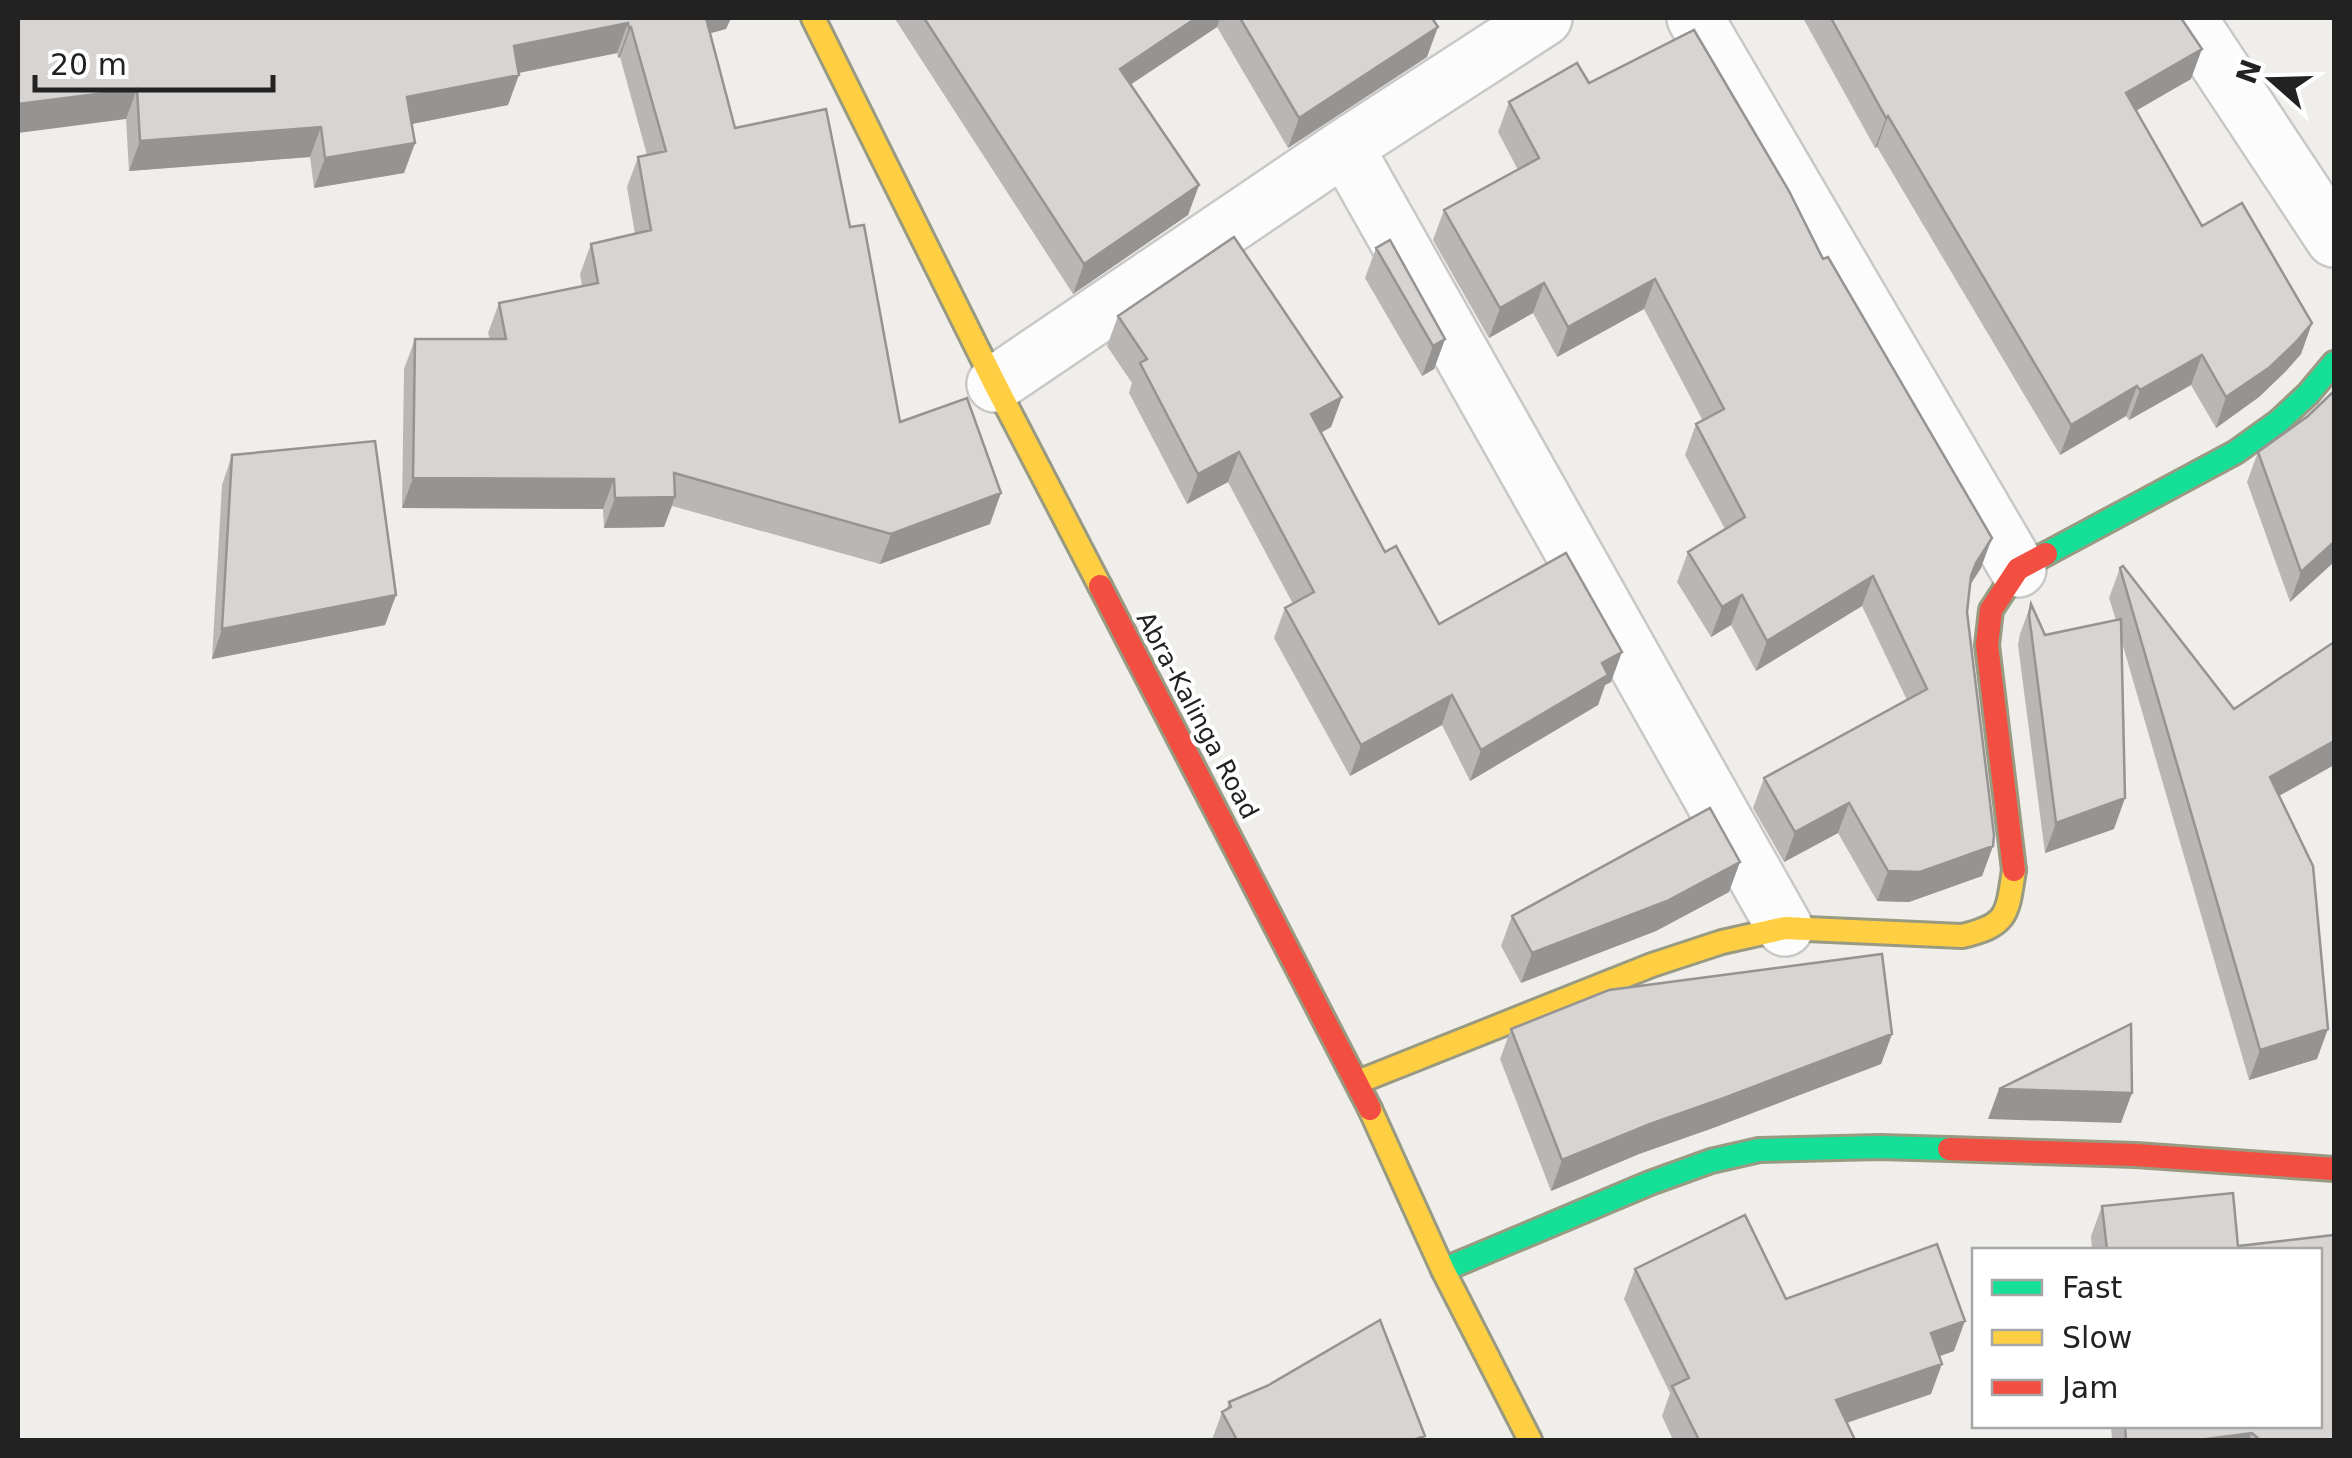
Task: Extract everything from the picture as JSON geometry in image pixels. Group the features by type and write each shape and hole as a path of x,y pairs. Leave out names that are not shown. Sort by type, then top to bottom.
{"street":[{"name":"Abra-Kalinga Road","path":"813,18 994,384 1358,1082 1443,1270 1530,1440"},
{"path":"994,384 1544,18"},
{"path":"1695,18 2018,569"},
{"path":"2188,18 2334,239"},
{"path":"1346,147 1784,928"},
{"path":"1358,1082 1652,964 1722,942 1784,928 1962,936 2000,922 2009,904 2014,866 1987,645 1991,610 2018,569 2236,452 2308,394 2334,362"},
{"path":"1443,1270 1650,1182 1711,1160 1758,1150 1880,1147 2136,1155 2334,1169"}],"building":[{"path":"18,18 706,18 735,128 826,109 850,227 864,225 900,422 967,398 1001,493 891,534 674,473 675,497 615,498 614,479 413,478 415,339 506,339 499,303 598,283 591,244 651,230 638,157 666,151 628,23 514,46 519,75 407,97 415,143 325,158 321,127 140,141 137,89 18,104"},
{"path":"924,18 1196,18 1120,69 1199,185 1084,264"},
{"path":"1240,18 1432,18 1438,27 1299,118"},
{"path":"1831,18 2181,18 2202,49 2126,93 2202,226 2242,203 2312,323 2270,367 2226,397 2202,355 2140,390 2137,386 2071,425 1886,118"},
{"path":"1694,30 1789,191 1823,259 1828,257 1992,538 1971,576 1967,612 1993,846 1920,872 1888,871 1849,803 1795,832 1764,778 1927,689 1873,576 1767,641 1742,595 1722,607 1688,552 1745,517 1696,424 1724,409 1655,279 1568,327 1544,283 1500,308 1444,210 1539,158 1509,102 1577,63 1589,83"},
{"path":"1234,237 1342,397 1311,414 1385,552 1396,546 1439,624 1566,553 1622,652 1602,663 1608,675 1481,750 1452,695 1361,745 1285,608 1314,592 1239,452 1198,474 1140,363 1147,359 1118,316"},
{"path":"1390,240 1445,339 1433,346 1376,248"},
{"path":"2334,391 2334,542 2301,572 2258,452 2308,416"},
{"path":"375,441 396,595 222,629 232,455"},
{"path":"2123,566 2234,709 2334,642 2334,741 2270,777 2313,866 2328,1029 2260,1050 2120,568"},
{"path":"2031,604 2045,635 2121,619 2125,798 2056,823 2029,615"},
{"path":"1710,808 1740,862 1667,901 1532,953 1512,916"},
{"path":"1882,954 1892,1034 1562,1160 1511,1029 1609,990"},
{"path":"2131,1024 2132,1093 1999,1089"},
{"path":"2233,1193 2238,1246 2334,1235 2334,1440 2260,1440 2252,1433 2199,1440 2126,1440 2125,1428 2322,1428 2322,1248 2107,1248 2102,1206"},
{"path":"1745,1215 1786,1299 1937,1244 1965,1321 1931,1333 1942,1364 1836,1400 1855,1440 1699,1440 1672,1386 1689,1378 1635,1269"},
{"path":"1380,1320 1425,1436 1413,1440 1237,1440 1222,1412 1231,1407 1229,1402 1267,1386"}],"traffic: fast":[{"path":"2046,554 2236,452 2279,421 2334,363"},
{"path":"1443,1270 1711,1161 1759,1150 1949,1149"}],"traffic: slow":[{"path":"813,18 1100,586"},
{"path":"1358,1082 1652,965 1722,942 1785,928 1962,936 1977,932 2003,915 2014,870"},
{"path":"1370,1109 1443,1270 1530,1440"}],"traffic: jam":[{"path":"2014,870 1987,645 1991,610 2018,569 2046,554"},
{"path":"1100,586 1370,1109"},
{"path":"1949,1149 2136,1155 2334,1169"}]}
